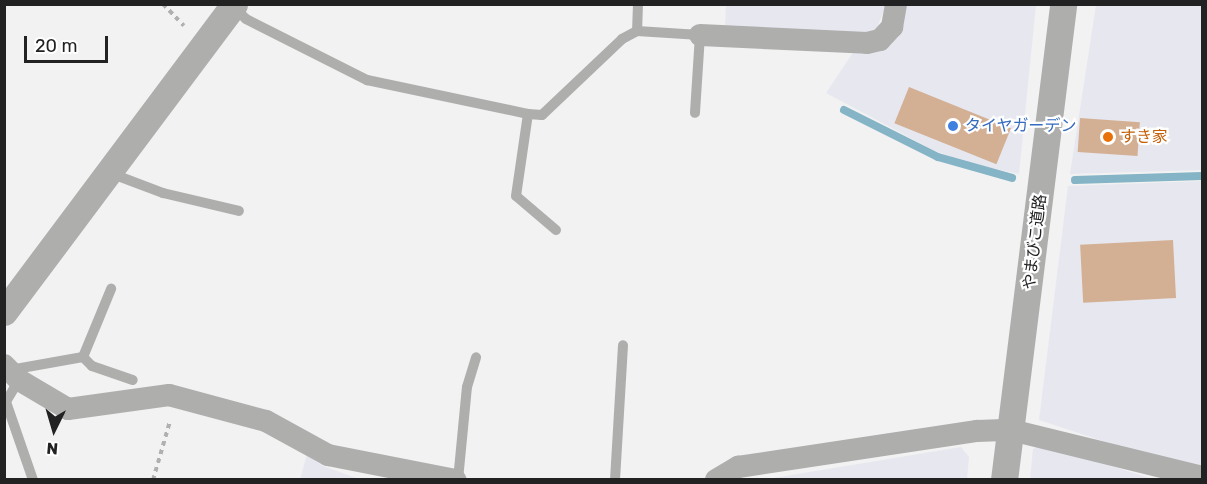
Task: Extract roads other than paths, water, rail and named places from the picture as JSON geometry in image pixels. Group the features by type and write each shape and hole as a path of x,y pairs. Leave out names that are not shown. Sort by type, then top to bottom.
{"street":[{"path":"700,35 867,43 880,40 892,27 896,4"},
{"name":"やまびこ道路","path":"1004,480 1063,4"},
{"path":"4,312 233,5"},
{"path":"11,372 68,409 177,397 266,421 328,454 457,480"},
{"path":"716,480 738,467 977,431 1011,430 1203,477"}],"lane":[{"path":"637,32 638,4"},
{"path":"233,5 246,19 367,80 542,115 622,39 637,32 700,35 695,112"},
{"path":"528,114 516,196 556,230"},
{"path":"108,172 163,193 239,211"},
{"path":"83,357 111,289"},
{"path":"615,480 623,345"},
{"path":"33,480 6,402 11,372 83,357"},
{"path":"83,357 92,366 133,381"},
{"path":"457,480 467,387 476,357"}],"waterway":[{"path":"844,110 938,157 1012,178"},
{"path":"1075,180 1202,176"}],"place":[{"name":"タイヤガーデン","path":"953,126"},
{"name":"すき家","path":"1108,137"}]}
